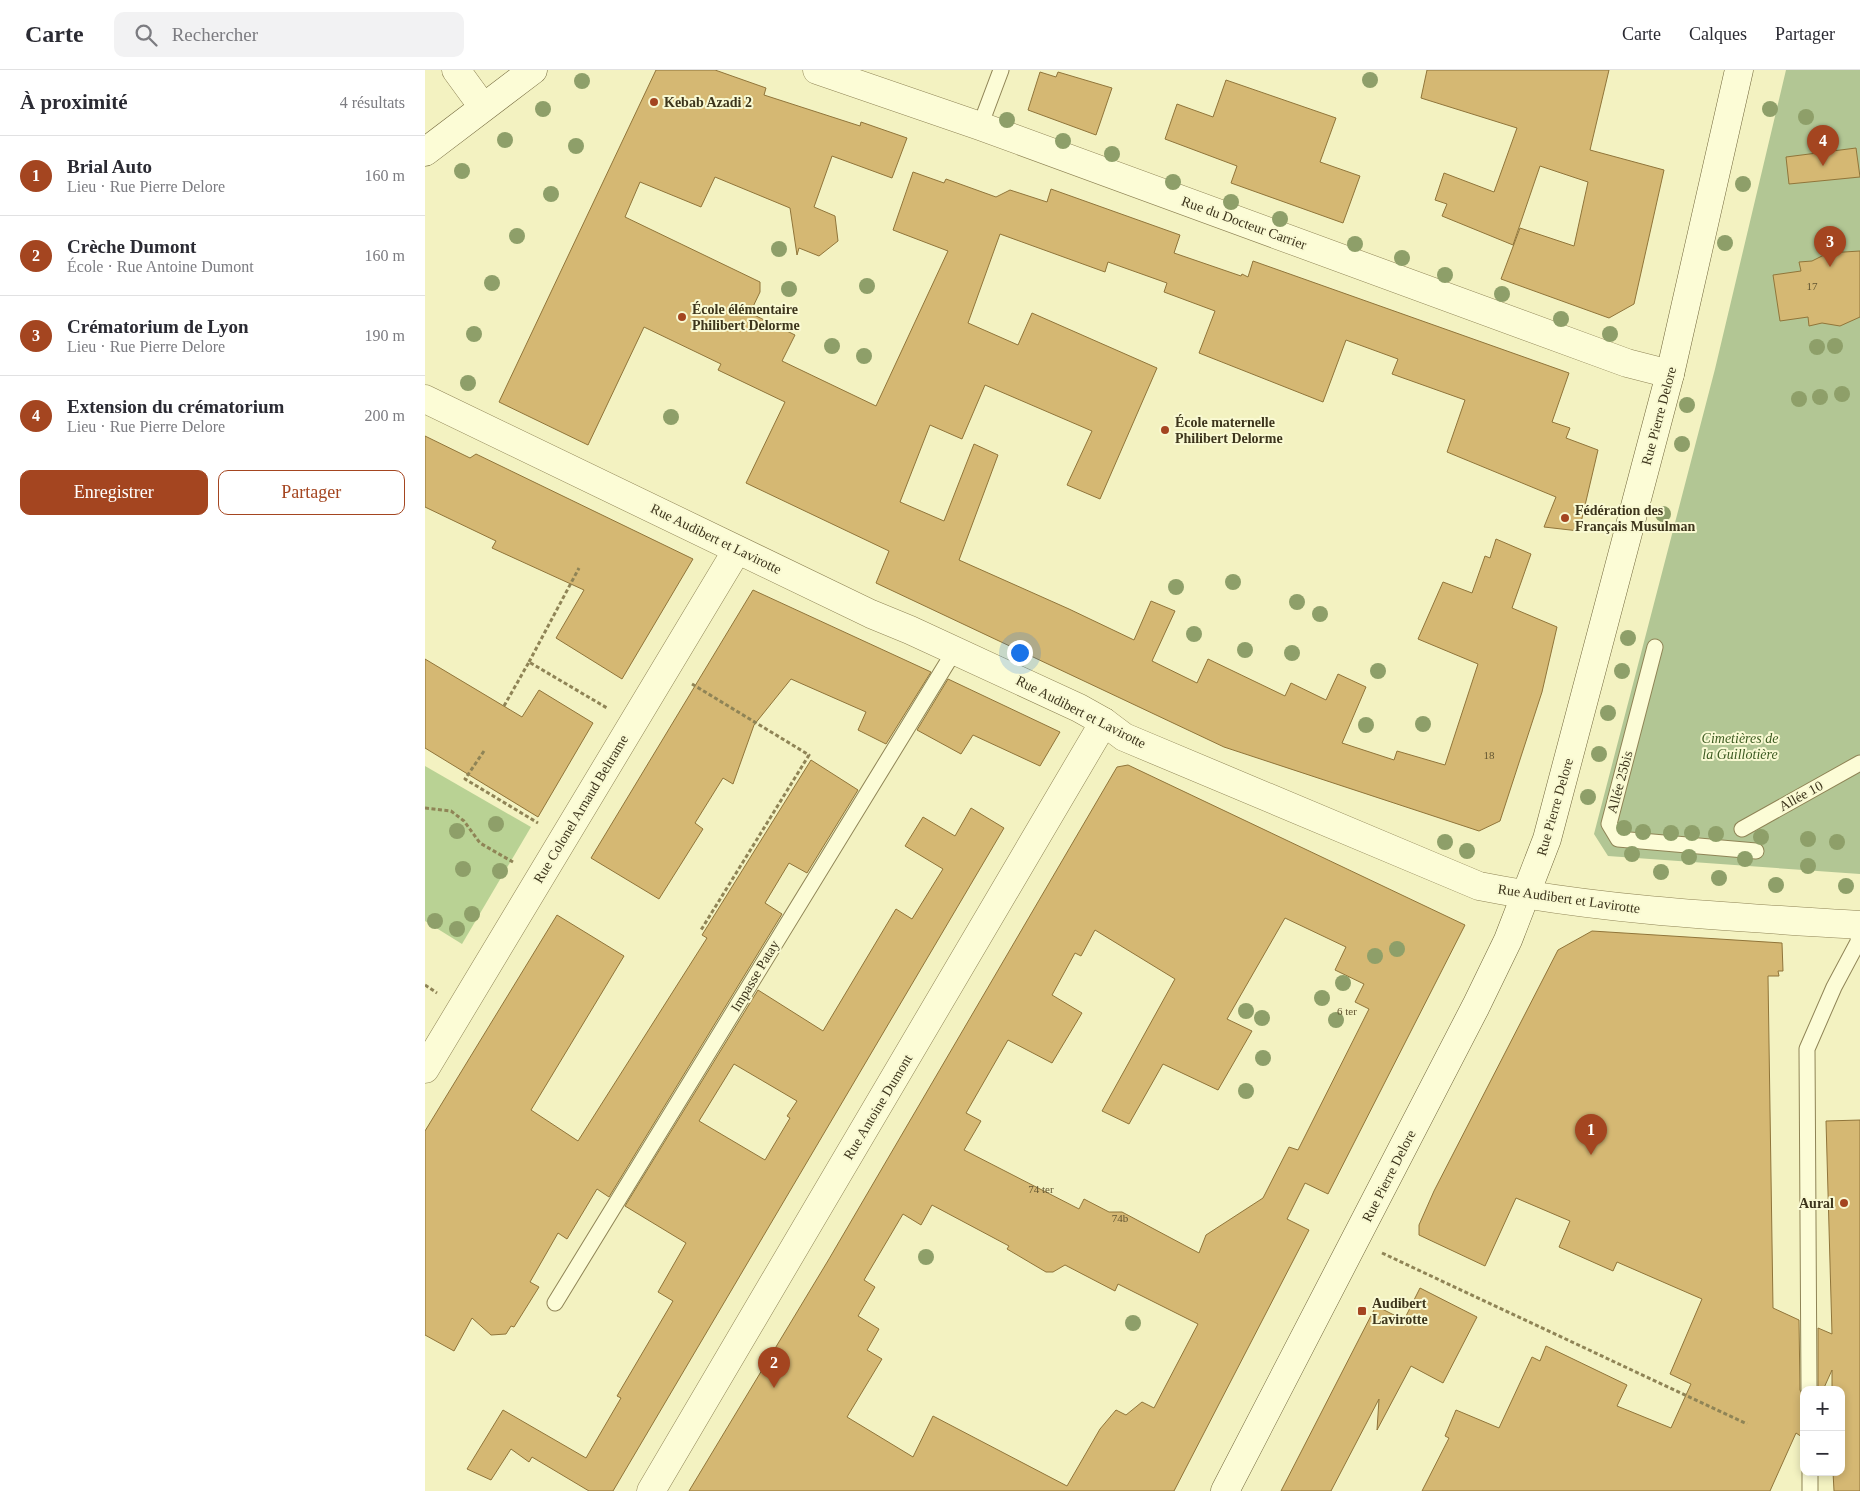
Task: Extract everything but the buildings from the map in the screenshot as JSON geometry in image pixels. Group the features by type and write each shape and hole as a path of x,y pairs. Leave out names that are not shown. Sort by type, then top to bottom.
{"street":[{"path":"457,70 483,107"},
{"path":"425,152 533,70"},
{"name":"Rue du Docteur Carrier","path":"817,70 980,126 1627,363 1670,374"},
{"name":"Rue Pierre Delore","path":"1225,1491 1476,1006 1526,896 1547,839 1670,374 1739,70"},
{"name":"Rue Audibert et Lavirotte","path":"425,399 871,614 955,650 1105,722 1124,737 1479,886 1526,896 1686,914 1859,925"},
{"name":"Rue Colonel Arnaud Beltrame","path":"425,1069 737,550"},
{"name":"Rue Antoine Dumont","path":"651,1491 1105,722"}],"lane":[{"path":"980,126 1001,70"},
{"name":"Allée 25bis","path":"1655,647 1609,824 1618,839 1756,851"},
{"name":"Impasse Patay","path":"555,1303 955,650"},
{"name":"Allée 10","path":"1742,829 1860,763"},
{"path":"1809,1386 1807,1049 1858,942 1859,925"},
{"path":"1810,1476 1810,1491"}],"path":[{"path":"504,706 579,568"},
{"path":"529,662 610,709"},
{"path":"666,667 809,755 701,930"},
{"path":"484,751 465,779 541,825"},
{"path":"425,808 451,811 465,821 480,843 518,865"},
{"path":"425,986 439,994"},
{"path":"1355,1239 1747,1424"}],"green space":[{"name":"Cimetières de la Guillotière","path":"1786,70 1860,70 1860,874 1608,856 1594,834 1715,369"},
{"path":"425,766 531,827 462,944 425,921"}],"place":[{"name":"Kebab Azadi 2","path":"654,102"},
{"name":"Extension du crématorium","path":"1823,166"},
{"name":"Crématorium de Lyon","path":"1830,267"},
{"name":"École élémentaire Philibert Delorme","path":"682,317"},
{"name":"École maternelle Philibert Delorme","path":"1165,430"},
{"name":"Fédération des Français Musulman","path":"1565,518"},
{"name":"Brial Auto","path":"1591,1155"},
{"name":"Aural","path":"1844,1203"},
{"name":"Audibert Lavirotte","path":"1362,1311"},
{"name":"Crèche Dumont","path":"774,1388"}]}
